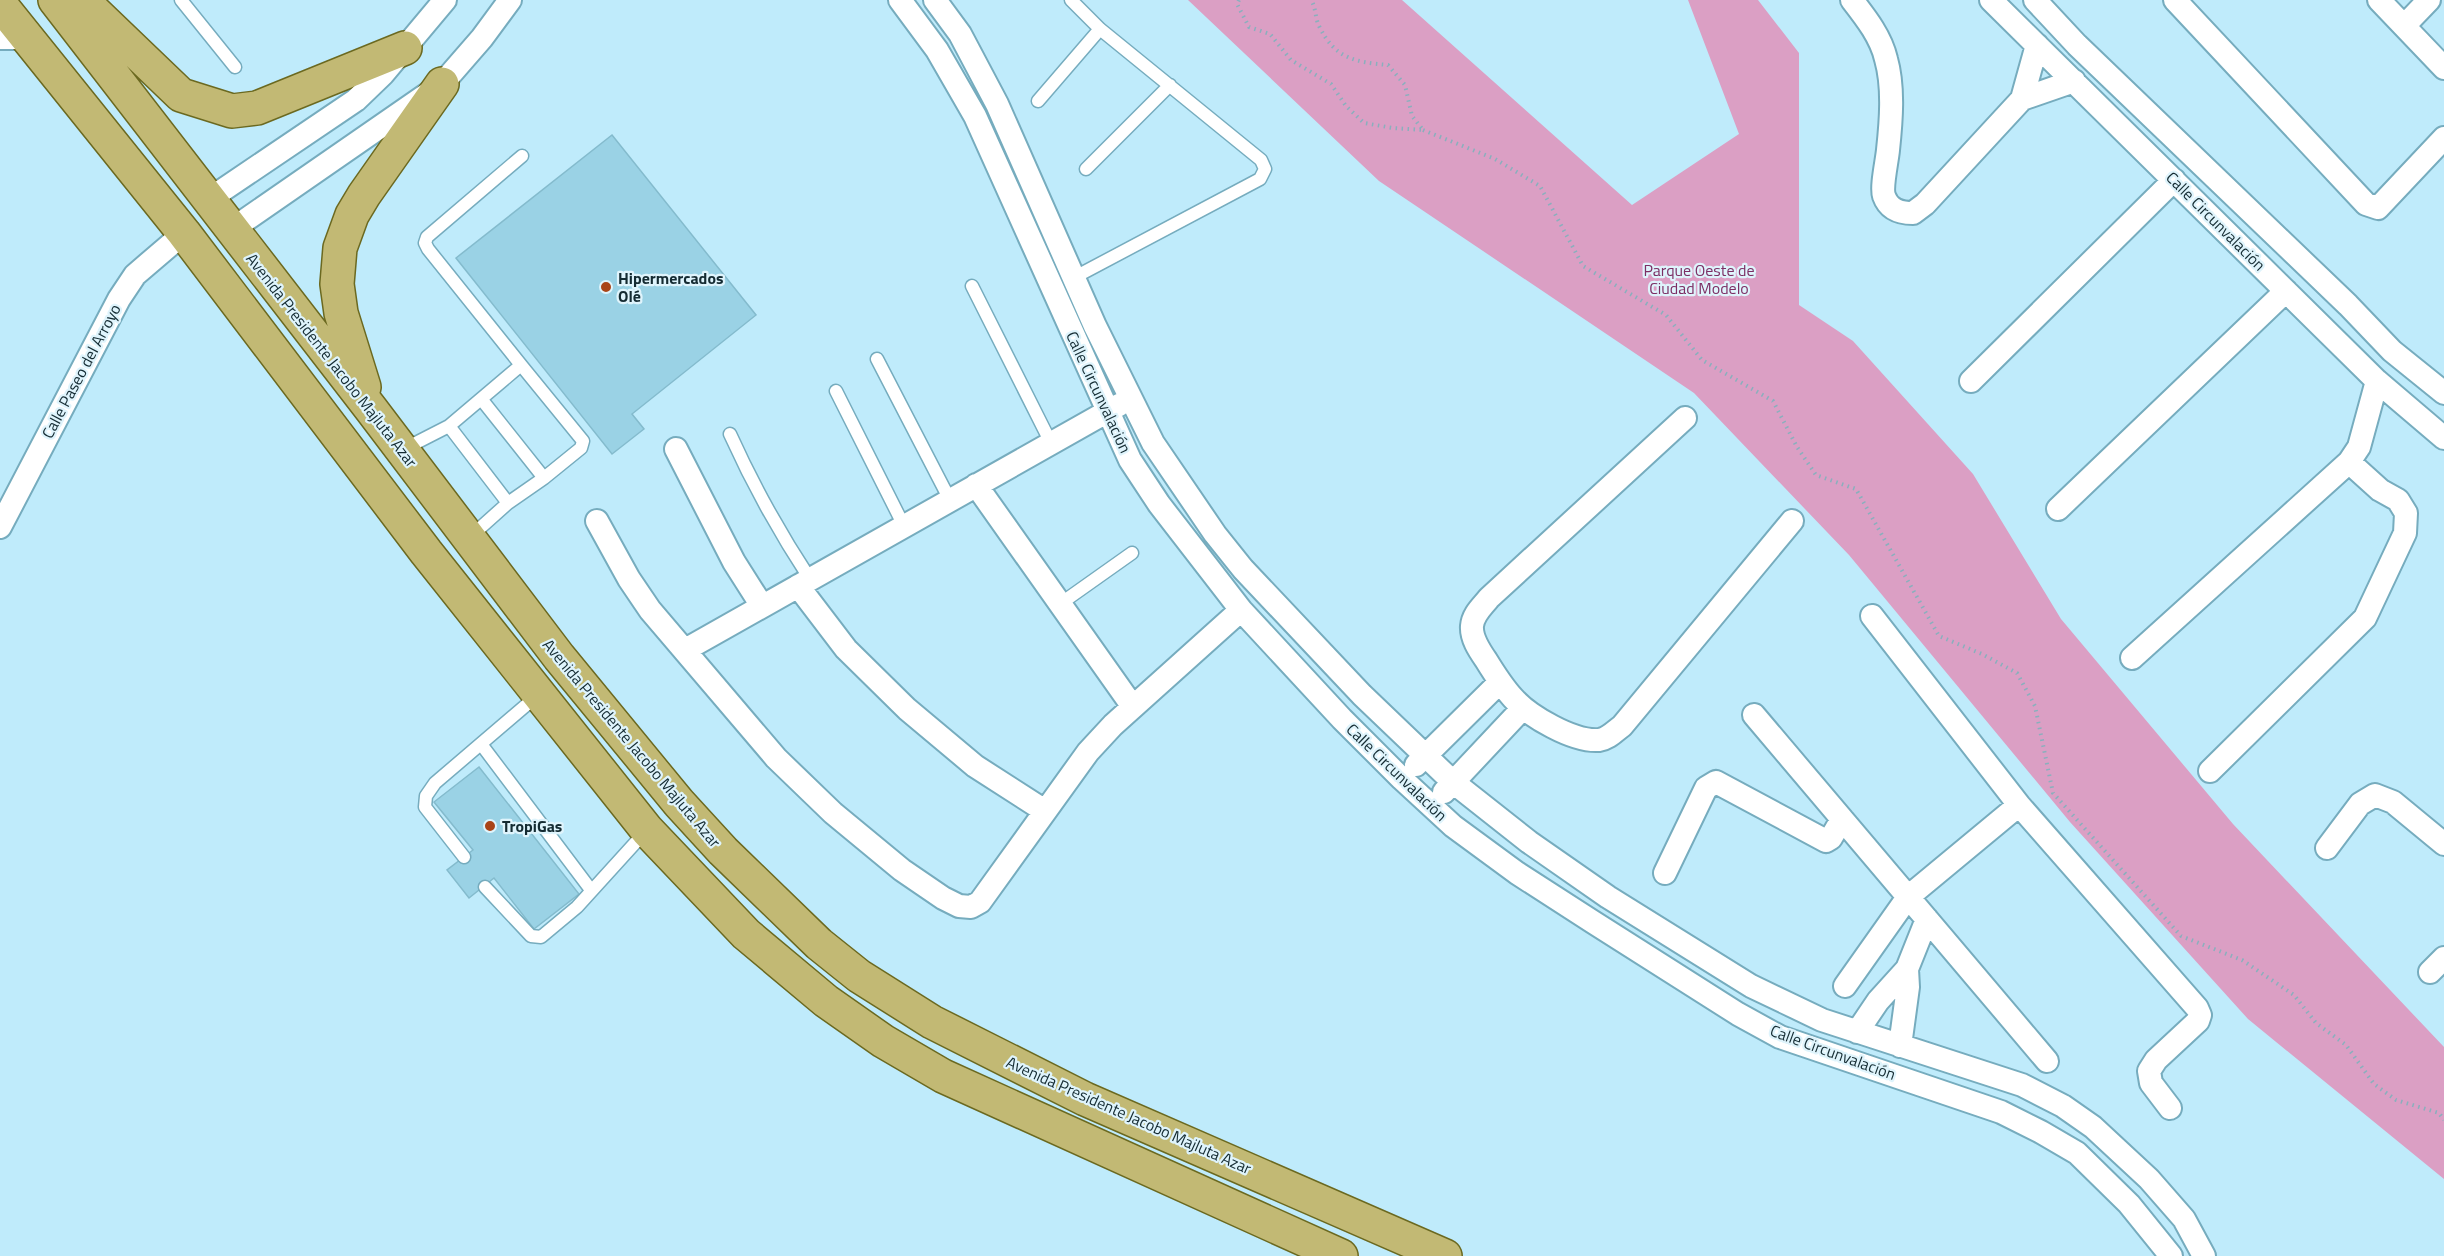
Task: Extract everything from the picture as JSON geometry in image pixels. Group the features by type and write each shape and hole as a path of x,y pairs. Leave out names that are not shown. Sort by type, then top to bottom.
{"main road":[{"name":"Avenida Presidente Jacobo Majluta Azar","path":"55,0 559,657 679,803 819,944 860,976 932,1022 1085,1099 1445,1256"},
{"path":"82,0 182,95 232,111 257,108 405,48"},
{"path":"0,4 14,38 184,232 426,552 538,695 647,830 746,934 826,1002 883,1041 943,1077 1341,1256"},
{"path":"371,409 341,313 337,284 340,248 352,215 364,195 442,84"}],"street":[{"path":"208,200 356,100 383,74 445,0"},
{"path":"231,230 442,84 482,38 510,0"},
{"name":"Calle Circunvalación","path":"900,0 937,50 975,116 1130,460 1159,504 1241,610 1342,719 1402,779 1453,826 1517,873 1738,1014 1780,1037 2001,1112 2077,1153 2129,1204 2155,1234 2170,1256"},
{"name":"Calle Circunvalación","path":"935,0 960,34 997,104 1095,326 1153,443 1182,487 1243,569 1362,695 1454,782 1529,842 1608,897 1751,986 1804,1012 1857,1032 2022,1085 2063,1106 2093,1126 2149,1179 2184,1219 2204,1256"},
{"path":"1852,0 1871,24 1886,57 1889,78 1890,131 1884,195 1892,208 1901,213 1913,213 1925,204 2022,99 2037,45"},
{"name":"Calle Circunvalación","path":"1991,0 2377,381 2444,438"},
{"name":"Calle Circunvalación","path":"2035,0 2077,45 2348,305 2391,351 2444,393"},
{"path":"2175,0 2366,204 2378,208 2444,138"},
{"path":"2379,0 2444,68"},
{"path":"2404,26 2429,0"},
{"path":"2056,63 2077,45"},
{"path":"2022,99 2074,81"},
{"path":"1971,381 2174,180"},
{"name":"Calle Paseo del Arroyo","path":"0,526 119,299 135,275 184,232"},
{"path":"2058,509 2286,291"},
{"path":"2132,658 2349,462 2359,447 2377,381"},
{"path":"685,650 1131,398"},
{"path":"1685,418 1489,598 1475,614 1472,626 1474,641 1500,682 1523,708 1567,734 1598,740 1606,738 1622,726 1792,521"},
{"path":"676,449 734,562 762,606"},
{"path":"2210,771 2365,618 2405,533 2406,513 2398,500 2380,490 2349,462"},
{"path":"976,485 1132,707"},
{"path":"597,521 629,579 650,610 776,758 833,813 902,870 943,898 959,906 971,908 980,902 1088,752 1132,707 1241,610"},
{"path":"804,583 846,649 907,709 975,766 1045,811"},
{"path":"1872,616 2019,805 2197,1008 2200,1016 2198,1021 2156,1060 2149,1071 2151,1083 2170,1108"},
{"path":"1402,779 1500,682"},
{"path":"1430,806 1523,708"},
{"path":"1754,715 2047,1061"},
{"path":"1665,873 1706,788 1716,782 1826,841 1831,838 1842,819"},
{"path":"2327,848 2360,804 2374,795 2393,802 2444,844"},
{"path":"1845,986 1908,897 2019,805"},
{"path":"1857,1032 1878,1001 1907,969 1927,919"},
{"path":"1900,1046 1908,987 1907,969"}],"lane":[{"path":"181,0 234,67"},
{"path":"1071,0 1100,28 1261,160 1265,169 1260,179 1075,277"},
{"path":"1038,101 1100,28"},
{"path":"1086,169 1170,85"},
{"path":"469,538 508,503 581,448 583,441 425,243 427,237 522,156"},
{"path":"972,286 1051,443"},
{"path":"877,359 950,500"},
{"path":"402,450 449,426 521,365"},
{"path":"836,391 904,526"},
{"path":"482,400 544,478"},
{"path":"449,426 508,503"},
{"path":"730,434 753,486 804,583"},
{"path":"1060,604 1132,553"},
{"path":"464,857 425,807 426,796 435,783 538,695"},
{"path":"480,744 591,890"},
{"path":"485,887 531,936 541,937 577,907 647,830"}],"path":[{"path":"1239,0 1238,4 1249,27 1269,34 1291,60 1331,84 1346,106 1364,123 1423,130 1495,159 1540,186 1583,266 1666,315 1702,360 1773,400 1797,447 1816,475 1856,489 1879,526 1939,636 1982,654 2017,673 2035,706 2054,793 2181,936 2242,960 2294,995 2316,1023 2346,1045 2374,1084 2396,1100 2439,1113 2444,1120"},
{"path":"1311,0 1318,26 1335,50 1356,62 1388,66 1405,85 1412,116 1423,130"}],"green space":[{"name":"Parque Oeste de Ciudad Modelo","path":"1188,0 1402,0 1632,205 1739,134 1688,0 1758,0 1799,53 1799,305 1853,341 1973,474 2061,619 2233,824 2444,1047 2444,1179 2248,1019 2070,822 1849,555 1694,393 1379,181"}],"building":[{"name":"Hipermercados Olé","path":"612,135 756,315 632,414 644,429 612,454 456,258"},
{"name":"TropiGas","path":"479,767 579,894 534,929 494,878 469,898 447,870 473,850 434,802"}],"place":[{"name":"Hipermercados Olé","path":"606,287"},
{"name":"TropiGas","path":"490,826"}]}
